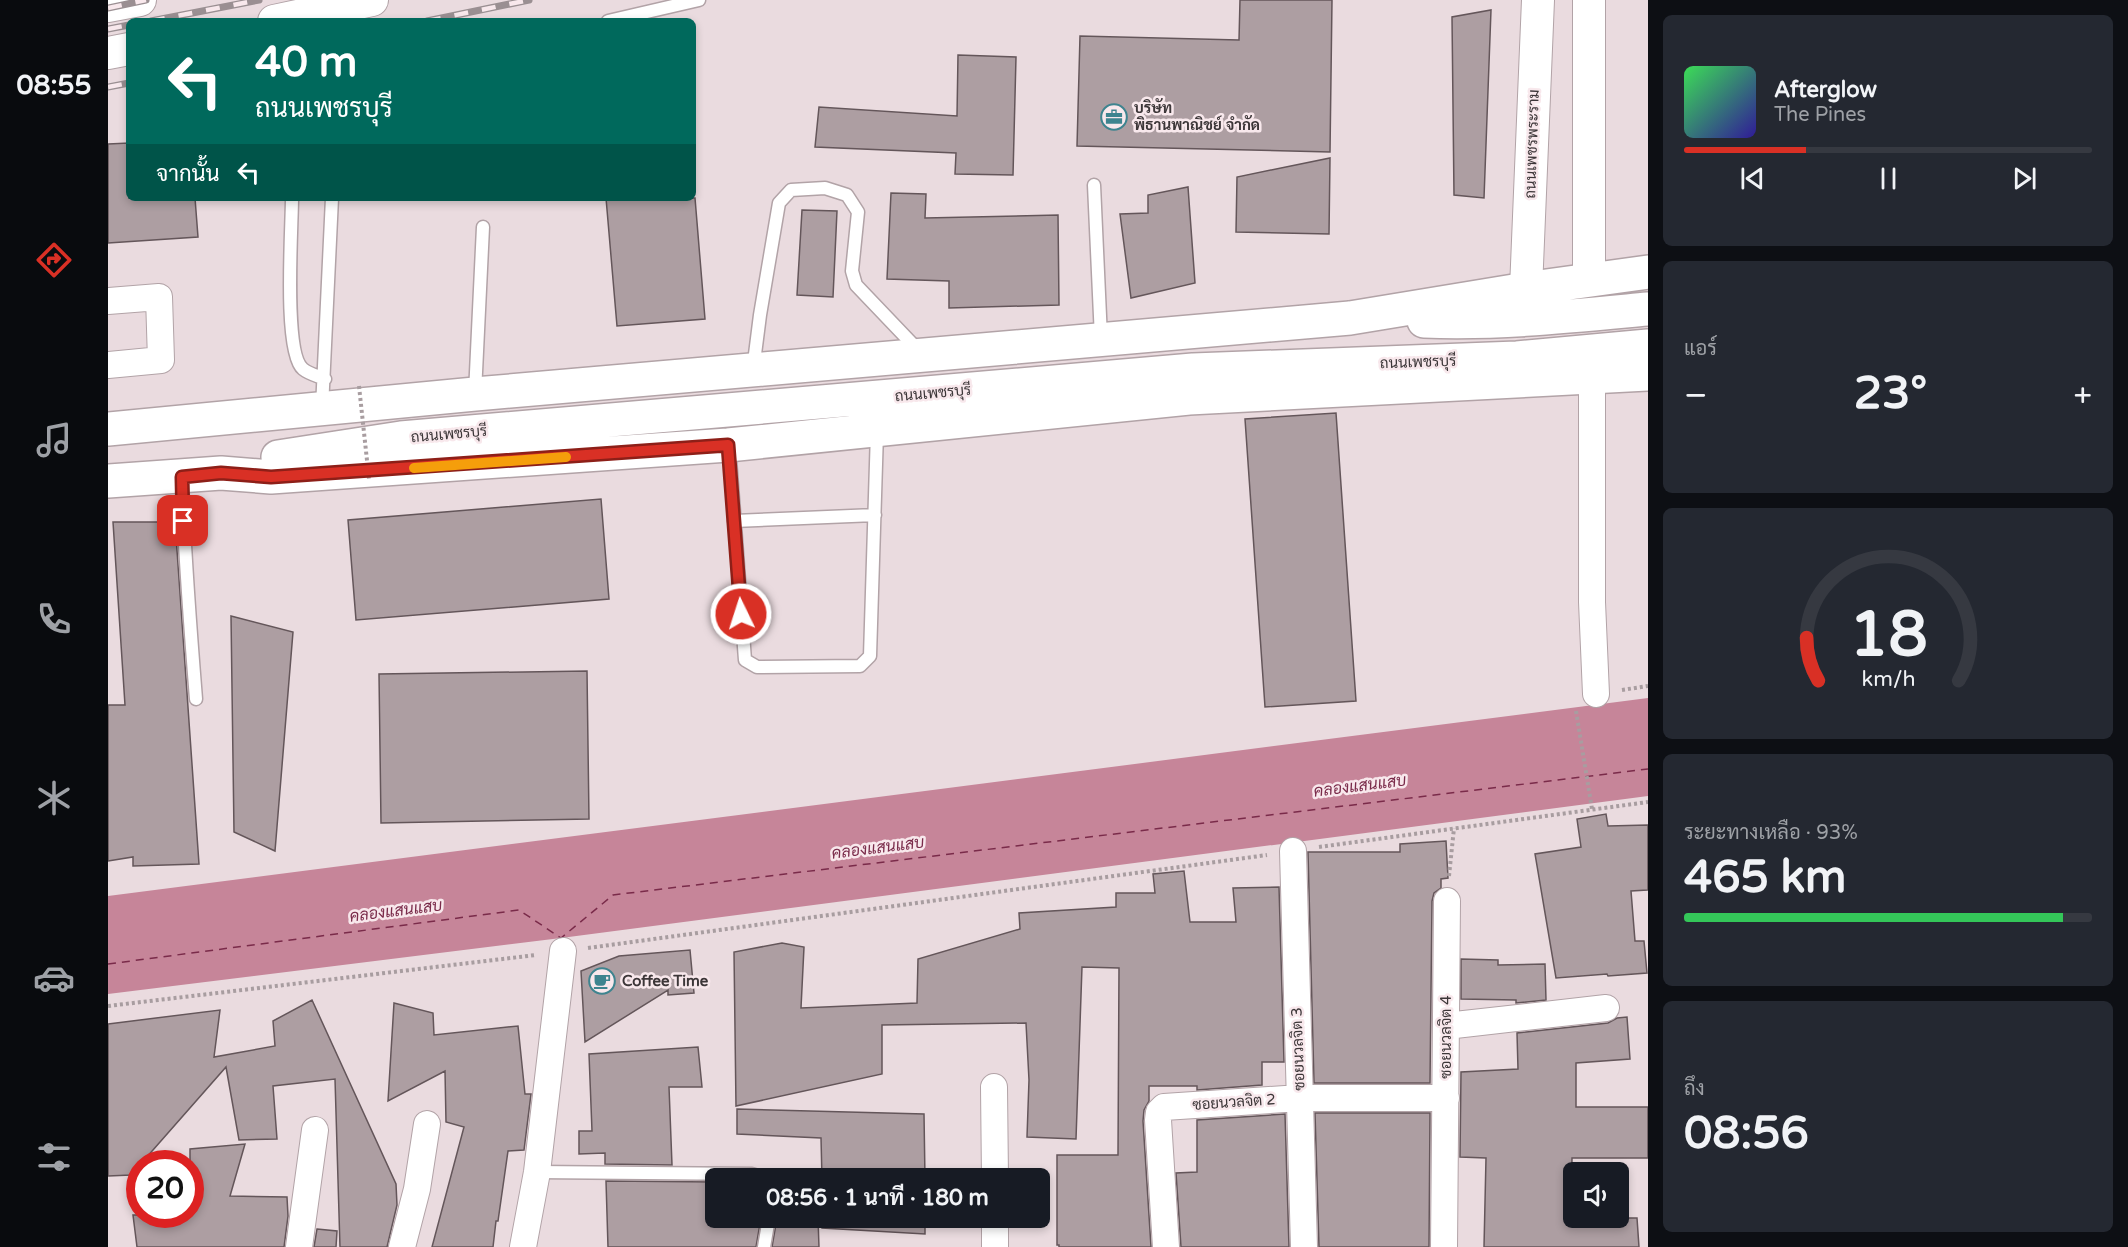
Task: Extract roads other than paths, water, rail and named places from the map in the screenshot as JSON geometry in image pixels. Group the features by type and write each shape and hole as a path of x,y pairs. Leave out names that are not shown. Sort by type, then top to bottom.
{"main road":[{"path":"108,429 324,394 475,394 1350,318 1643,270"},
{"path":"1350,318 1481,322 1530,320 1648,309"},
{"name":"ถนนเพชรบุรี","path":"108,481 221,473 278,458 401,438 1193,370 1517,358 1648,346"},
{"name":"ถนนเพชรบุรี","path":"221,473 271,477 728,445 1189,398 1648,374"}],"street":[{"path":"108,6 140,0"},
{"path":"288,18 372,0"},
{"name":"ถนนเพชรพระราม","path":"1526,289 1538,0"},
{"path":"1589,0 1589,279"},
{"path":"108,53 126,50"},
{"path":"108,301 159,297 160,360 108,365"},
{"path":"1586,702 1592,602 1592,377"},
{"name":"ซอยนวลจิต 3","path":"1293,851 1304,1247"},
{"name":"ซอยนวลจิต 4","path":"1444,1247 1447,901"},
{"path":"523,1247 537,1172 563,951"},
{"path":"1446,1026 1606,1008"},
{"path":"994,1087 994,1168"},
{"name":"ซอยนวลจิต 2","path":"1166,1247 1158,1120 1159,1112 1164,1107 1300,1098 1446,1098"},
{"path":"402,1247 417,1189 427,1124"},
{"path":"298,1247 315,1130"},
{"path":"995,1228 995,1247"}],"lane":[{"path":"622,18 699,0"},
{"path":"1094,184 1101,339"},
{"path":"753,371 779,203 792,190 825,188 847,195 858,212 852,271 856,285 924,356"},
{"path":"292,201 290,331 296,358 324,394"},
{"path":"324,394 332,201"},
{"path":"475,394 483,227"},
{"path":"728,445 745,660 757,668 860,666 870,656 877,429"},
{"path":"182,477 185,562 196,699"},
{"path":"734,521 875,515"},
{"path":"537,1172 705,1174"},
{"path":"764,1247 767,1228"}],"water":[{"name":"คลองแสนแสบ","path":"1648,698 1648,796 561,938 108,994 108,896"}],"railway":[{"path":"108,8 146,0"},
{"path":"166,18 259,0"},
{"path":"442,18 529,0"},
{"path":"108,29 126,26"},
{"path":"108,87 126,84"}],"place":[{"name":"บริษัท พิธานพาณิชย์ จำกัด","path":"1114,117"},
{"name":"Coffee Time","path":"602,981"}]}
